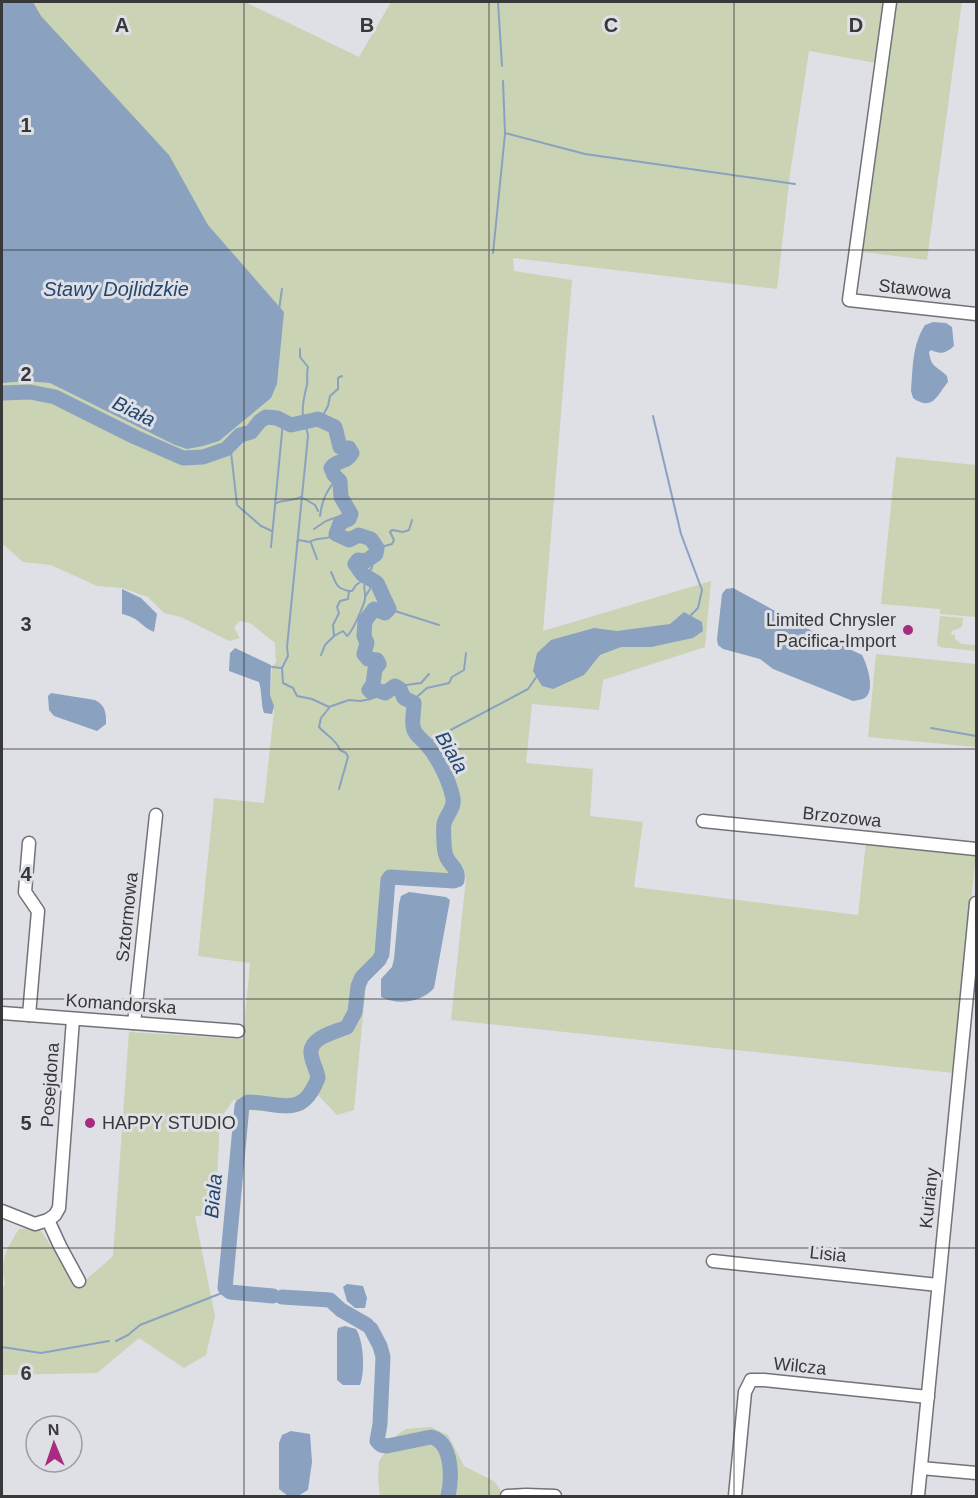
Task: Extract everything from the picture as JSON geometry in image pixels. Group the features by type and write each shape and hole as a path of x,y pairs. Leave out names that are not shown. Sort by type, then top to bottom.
{"street":[{"name":"Stawowa","path":"890,2 849,300 976,314"},
{"name":"Sztormowa","path":"134,1023 156,815"},
{"name":"Brzozowa","path":"703,821 976,849"},
{"path":"28,1015 38,911 25,892 29,843"},
{"name":"Kuriany","path":"918,1497 938,1285 972,988 976,903"},
{"name":"Komandorska","path":"2,1013 238,1031"},
{"name":"Posejdona","path":"48,1220 59,1208 73,1019"},
{"path":"2,1210 35,1224 48,1220 79,1281"},
{"name":"Lisia","path":"713,1261 938,1285"},
{"name":"Wilcza","path":"735,1497 745,1392 751,1380 928,1397"},
{"path":"921,1468 976,1473"},
{"path":"507,1497 538,1495 555,1497"}],"green space":[{"path":"2,2 245,2 359,57 391,2 962,2 927,260 848,250 876,63 809,51 790,174 777,289 513,258 514,271 572,280 543,631 711,581 705,647 603,680 599,710 532,704 526,763 593,769 590,816 643,822 634,887 858,915 866,842 976,853 954,1073 451,1020 466,878 464,868 453,855 452,864 457,870 457,880 390,877 392,881 385,958 366,984 354,1110 337,1115 316,1093 304,1110 292,1113 247,1110 234,1099 220,1119 215,1215 195,1216 215,1316 206,1355 184,1368 139,1338 97,1373 2,1375 2,1287 5,1286 3,1269 7,1250 19,1229 39,1228 78,1287 113,1256 129,1032 243,1039 250,963 198,956 214,798 264,803 274,711 270,695 272,667 276,662 275,643 250,623 240,621 234,627 240,638 229,641 181,617 164,613 148,597 122,588 97,586 51,565 23,562 4,545 2,546"},
{"path":"896,457 976,465 976,617 940,614 940,609 881,604"},
{"path":"940,616 963,618 962,627 952,631 951,634 955,635 955,639 961,644 976,645 976,651 939,647 937,644"},
{"path":"876,654 976,664 976,747 868,737"},
{"path":"431,1427 448,1435 464,1466 495,1482 504,1496 380,1496 379,1461 398,1434 406,1429"}],"water":[{"name":"Stawy Dojlidzkie","path":"2,2 33,2 41,16 169,155 208,225 284,312 277,384 271,398 219,441 187,449 50,383 26,381 2,383"},
{"path":"933,322 946,323 952,327 954,346 943,352 931,350 929,352 933,364 947,376 948,382 934,400 925,403 913,398 911,391 913,365 915,349 921,333 925,325"},
{"path":"273,413 291,425 265,421 251,436 236,434 238,428 246,430 262,414"},
{"path":"733,588 862,655 870,683 866,697 853,701 773,669 760,659 723,649 718,645 722,594 726,589"},
{"path":"122,589 141,598 157,614 154,632 133,618 122,614"},
{"path":"684,612 702,622 703,631 693,638 651,647 621,647 600,655 584,675 553,689 542,686 533,671 537,653 551,640 594,628 617,631 670,624"},
{"path":"235,648 271,665 270,695 274,706 272,714 264,713 259,682 229,671 230,653"},
{"path":"51,693 95,700 105,710 106,724 97,731 54,716 49,710 48,696"},
{"path":"409,892 446,897 450,900 434,988 423,997 402,1002 381,997 381,979 392,967 399,904 401,896"},
{"path":"347,1284 363,1286 367,1298 365,1308 355,1308 347,1301 343,1287"},
{"path":"345,1326 356,1329 361,1341 363,1365 360,1385 343,1385 337,1380 337,1333 338,1328"},
{"path":"291,1431 310,1434 312,1462 308,1490 298,1496 288,1496 279,1489 279,1443 282,1435"}],"waterway":[{"path":"498,2 502,66"},
{"path":"503,81 505,133 585,154 795,184"},
{"path":"493,253 505,134"},
{"path":"279,310 282,289"},
{"path":"300,349 300,357 308,367 303,414 308,436 287,647 288,656 282,668 283,683 293,688 297,696 312,699 329,707 349,700 371,699 372,692"},
{"path":"321,419 330,396 338,389 338,378 342,376"},
{"name":"Biala","path":"2,393 30,392 55,397 183,458 203,457 226,449 240,435 251,432 266,417 277,418 291,425 318,419 335,427 340,447 349,448 352,453 331,468 340,481 341,497 351,514 349,519 340,523 336,534 349,540 359,535 371,539 377,548 376,554 366,561 358,560 355,564 362,574 377,583 389,609 385,613 374,609 365,621 364,636 367,643 364,654 368,659 377,660 379,664 375,669 373,684 369,690 385,693 395,686 400,689 404,698 414,703 413,720 416,734 439,762 453,798 453,805 444,824 444,837 446,856 457,872 457,880 390,877 382,954 362,977 358,986 355,1012 347,1027 324,1036 314,1043 311,1054 318,1078 312,1091 298,1104 290,1106 248,1102 242,1106 225,1288 230,1292 273,1296"},
{"path":"653,416 681,534 702,590 698,608 691,615"},
{"path":"271,547 283,422"},
{"path":"228,448 231,452 237,505 261,526 272,531"},
{"path":"320,516 326,495 338,478"},
{"path":"275,504 302,496"},
{"path":"303,498 315,505 318,511"},
{"path":"314,529 348,510"},
{"path":"377,548 392,544 394,540 390,532 409,530 412,520"},
{"path":"297,542 331,537 336,533"},
{"path":"311,543 317,559"},
{"path":"321,655 325,645 334,636 333,625 339,613 337,607 340,601 348,599 349,591 368,577 367,573 372,568 373,556"},
{"path":"331,572 339,587 349,591"},
{"path":"334,636 343,631 347,636 352,630 364,602 366,580"},
{"path":"365,597 370,589 371,580"},
{"path":"387,604 393,605 395,611 439,625"},
{"path":"412,701 427,688 449,683 452,677 464,670 466,653"},
{"path":"272,667 282,668"},
{"path":"400,689 406,685 421,683 429,674"},
{"path":"426,743 528,689 537,676"},
{"path":"329,708 321,718 319,727 348,757 339,789"},
{"path":"931,728 976,736"},
{"path":"116,1341 140,1325 227,1291"},
{"name":"Biala","path":"282,1297 330,1300 341,1310 367,1325"},
{"name":"Biala","path":"371,1329 383,1357 377,1441 387,1446 431,1437 438,1440 444,1446 449,1462 448,1496"},
{"path":"2,1347 41,1353 109,1341"}],"place":[{"name":"Limited Chrysler Pacifica-Import","path":"908,630"},
{"name":"HAPPY STUDIO","path":"90,1123"}],"water label":[{"name":"Biała","path":"134,411"}]}
